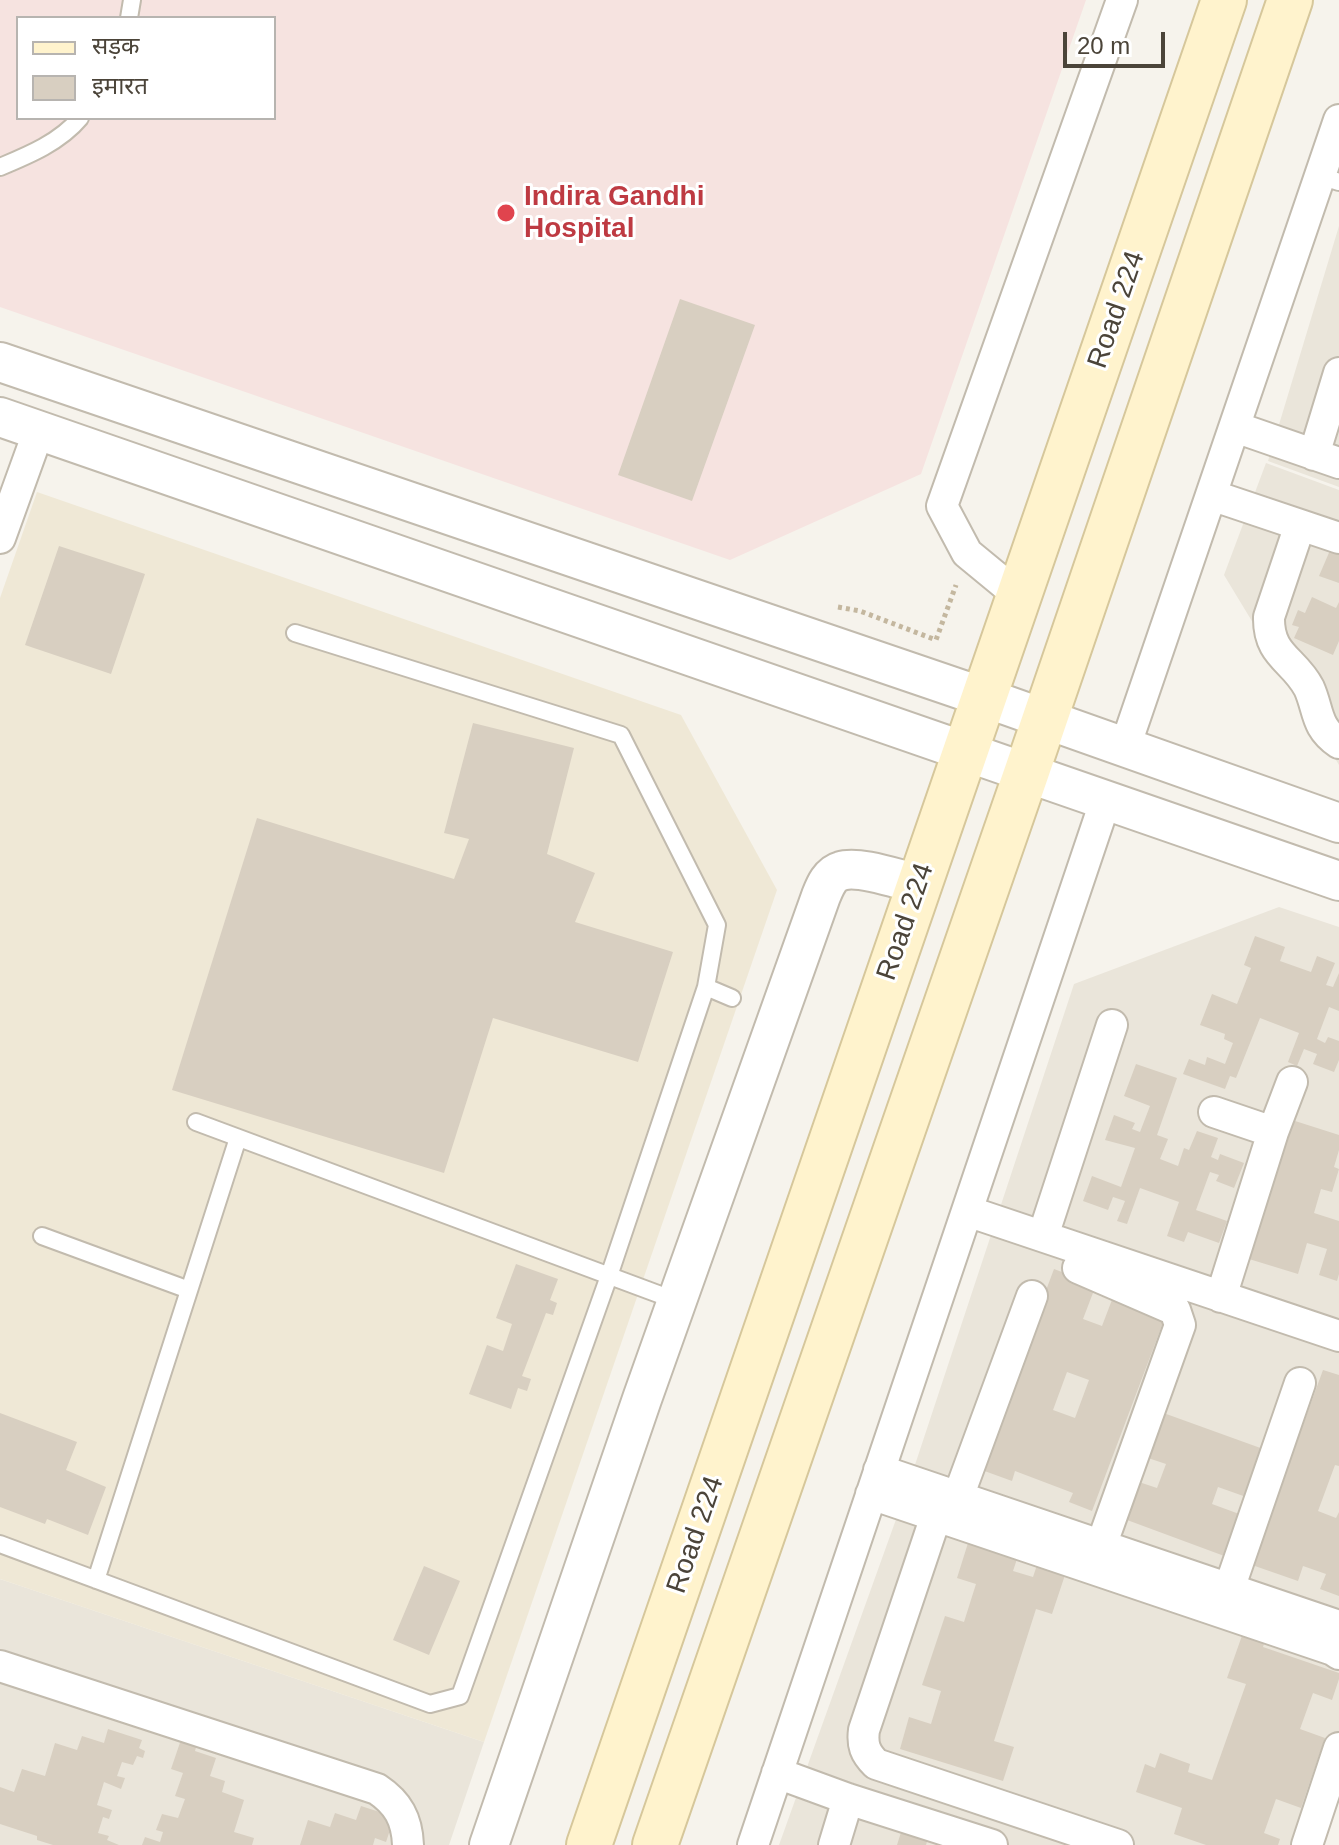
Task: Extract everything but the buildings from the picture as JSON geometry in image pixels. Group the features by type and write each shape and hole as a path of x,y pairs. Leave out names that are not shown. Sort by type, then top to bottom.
{"main road":[{"name":"Road 224","path":"589,1845 1224,0"},
{"path":"655,1845 1045,720 1290,0"}],"street":[{"path":"1018,595 967,553 942,506 1122,0"},
{"path":"1125,747 1235,427 1329,179 1339,120"},
{"path":"0,362 983,697 1339,823"},
{"path":"1235,427 1327,459 1339,373"},
{"path":"0,417 1339,881"},
{"path":"0,538 39,430"},
{"path":"1211,495 1339,538"},
{"path":"1300,525 1269,617 1269,630 1282,658 1299,673 1310,690 1316,715 1330,737 1339,743"},
{"path":"753,1845 1106,799"},
{"path":"489,1845 677,1301 828,880 839,871 855,869 919,884"},
{"path":"1043,1236 1112,1025"},
{"path":"1221,1297 1292,1082"},
{"path":"1214,1112 1273,1132"},
{"path":"967,1211 1339,1336"},
{"path":"1078,1268 1175,1310 1180,1325 1101,1546"},
{"path":"1032,1296 947,1506 864,1730 863,1744 867,1755 876,1764 1118,1845"},
{"path":"1229,1589 1300,1383"},
{"path":"875,1482 947,1506 1339,1654"},
{"path":"947,1506 1101,1546 1339,1626"},
{"path":"0,1666 377,1789 398,1807 407,1824 408,1845"},
{"path":"1307,1845 1339,1748"},
{"path":"777,1773 992,1845"},
{"path":"834,1845 848,1799"}],"lane":[{"path":"0,167 29,155 70,130 78,120"},
{"path":"0,1544 430,1704 460,1696 609,1276 706,987 717,925 621,735 295,633"},
{"path":"706,987 732,998"},
{"path":"196,1122 677,1301"},
{"path":"96,1580 238,1138"},
{"path":"42,1236 189,1290"}],"shaded area":[{"name":"Indira Gandhi Hospital","path":"0,0 1086,0 921,474 730,560 0,307"},
{"path":"1339,226 1339,487 1268,461"},
{"path":"1266,463 1339,490 1339,765 1224,575"},
{"path":"37,492 681,715 777,890 484,1742 0,1579 0,598"},
{"path":"1279,907 1339,927 1339,1790 1320,1845 779,1845 908,1486 1074,984"},
{"path":"0,1579 484,1742 449,1845 0,1845"}],"place":[{"name":"Indira Gandhi Hospital","path":"506,213"}]}
